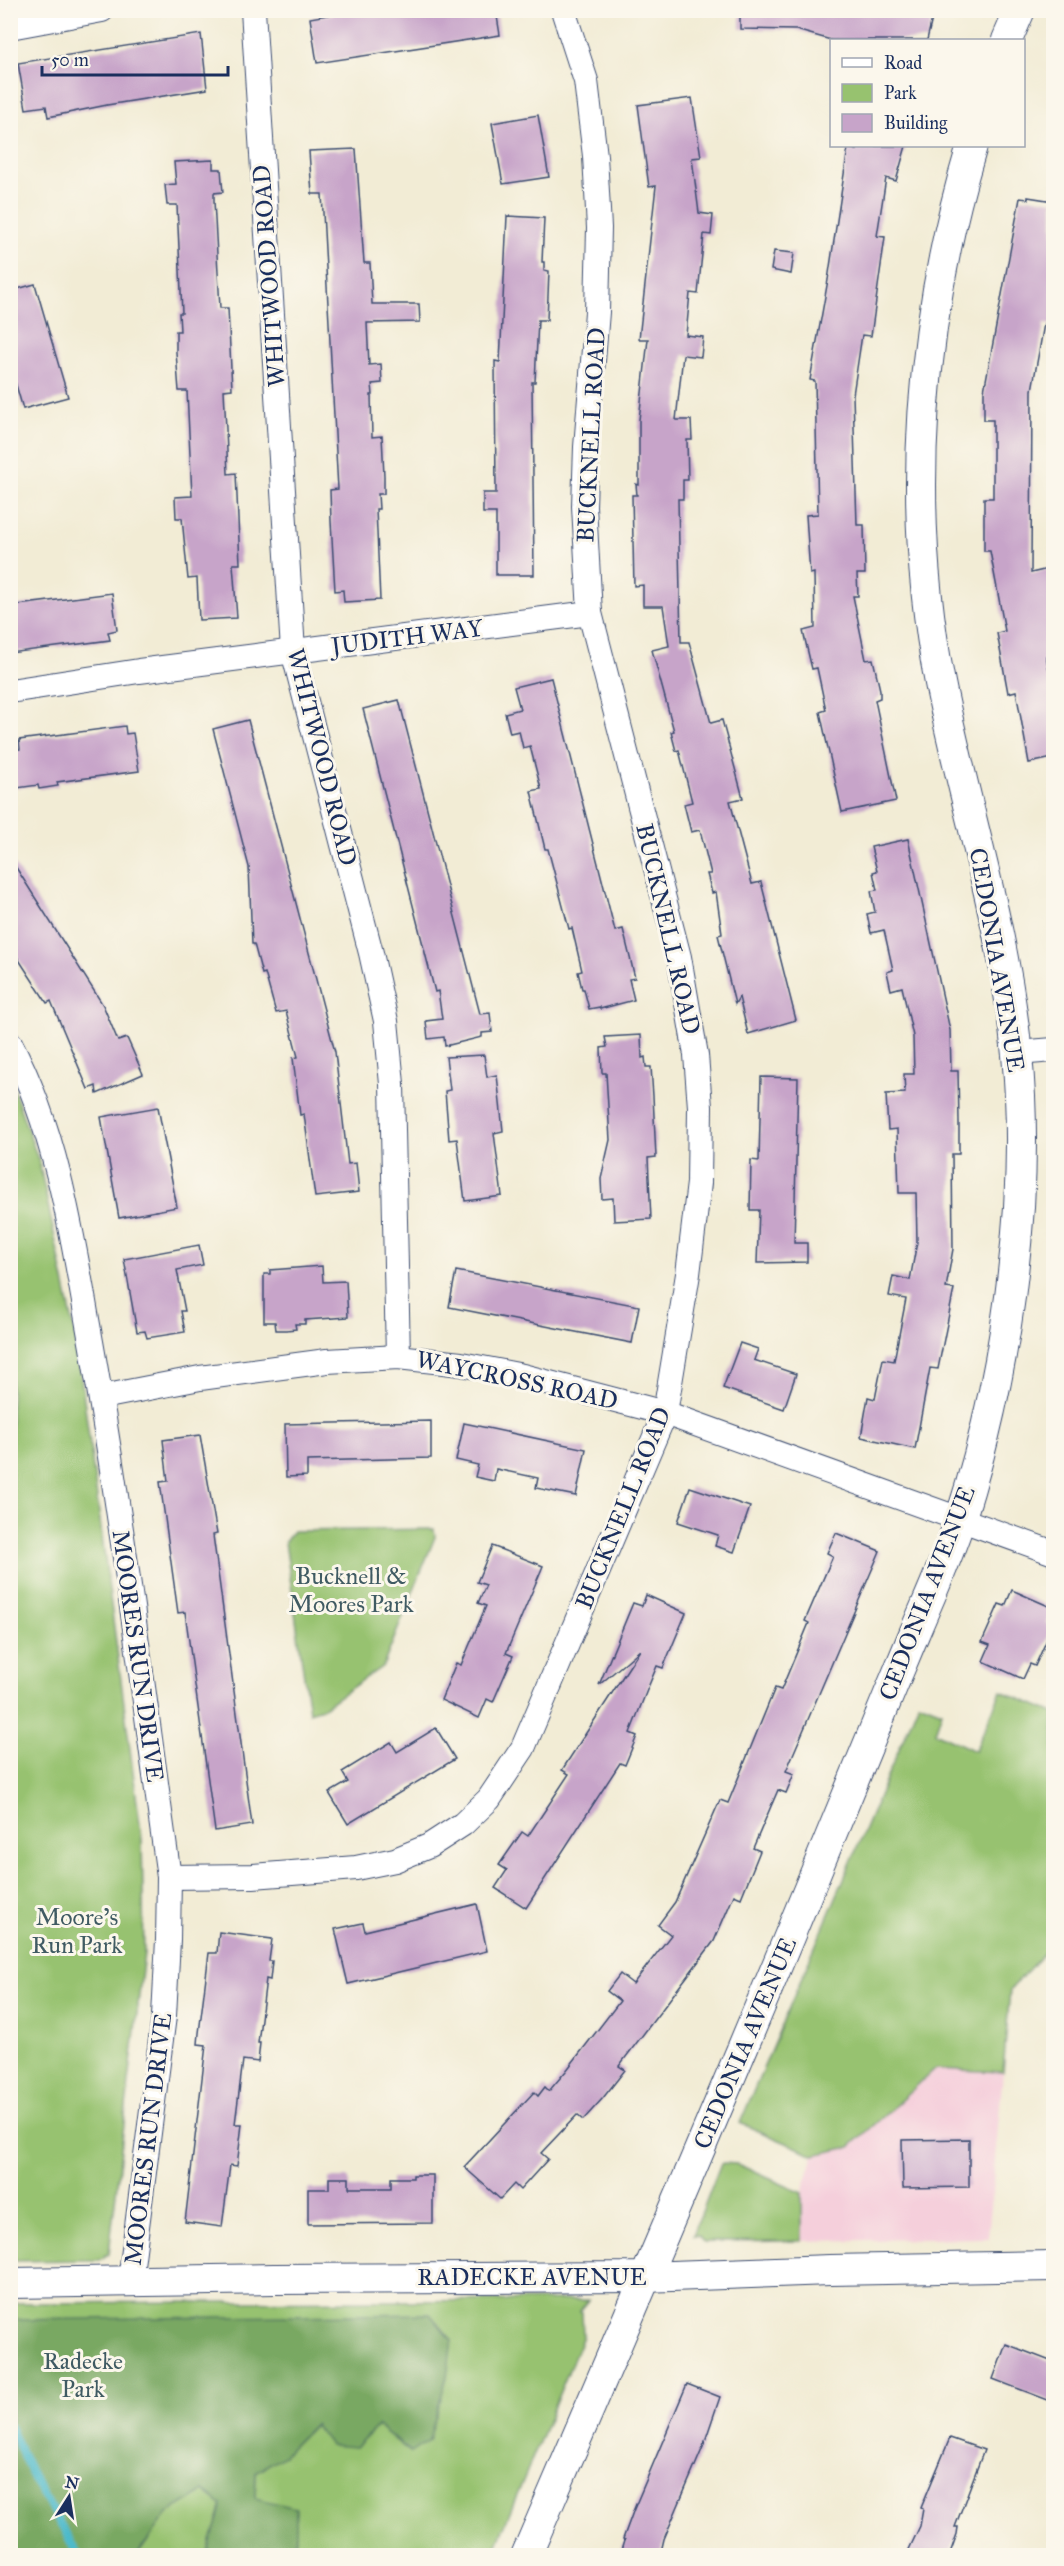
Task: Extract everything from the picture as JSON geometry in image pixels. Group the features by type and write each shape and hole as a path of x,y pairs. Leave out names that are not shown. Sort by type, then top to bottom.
{"street":[{"path":"10,27 102,10"},
{"name":"WHITWOOD ROAD","path":"253,10 293,651 371,953 386,1021 393,1095 398,1357"},
{"name":"BUCKNELL ROAD","path":"168,1877 253,1876 356,1868 395,1860 417,1851 463,1824 489,1799 523,1748 665,1413 688,1274 699,1183 700,1107 696,1055 679,957 590,613 584,506 586,447 597,312 599,228 595,156 586,81 563,10"},
{"path":"1007,39 1020,10"},
{"name":"CEDONIA AVENUE","path":"526,2556 710,2128 961,1519 992,1401 1009,1304 1019,1211 1021,1149 1017,1053 1000,949 940,683 929,614 922,546 923,407 930,336 946,247 972,147"},
{"name":"JUDITH WAY","path":"10,691 139,671 590,613"},
{"name":"MOORES RUN DRIVE","path":"10,1042 34,1098 56,1170 77,1261 102,1397 168,1877 168,1940 164,2016 130,2281"},
{"path":"1017,1053 1053,1050"},
{"name":"WAYCROSS ROAD","path":"102,1397 276,1367 398,1357 460,1364 523,1376 665,1413 1053,1553"},
{"name":"RADECKE AVENUE","path":"10,2283 645,2277 830,2270 1053,2266"}],"shaded area":[{"path":"936,2069 1003,2072 988,2238 802,2241 802,2193 814,2155 850,2147"}],"green space":[{"name":"Moore's Run Park","path":"11,1082 39,1162 76,1338 142,1840 144,1953 109,2253 100,2260 11,2261"},
{"name":"Bucknell & Moores Park","path":"434,1529 435,1537 383,1666 322,1708 309,1712 285,1542 293,1531"},
{"path":"1001,1691 1054,1713 1053,1943 1010,1990 1003,2072 935,2069 850,2147 814,2155 740,2123 919,1702 942,1711 935,1732 975,1751"},
{"path":"721,2163 737,2164 802,2193 802,2241 704,2242 698,2235 693,2235"},
{"name":"Radecke Park","path":"589,2300 580,2311 582,2312 583,2336 492,2556 272,2555 296,2541 255,2498 256,2472 284,2455 315,2424 356,2447 378,2426 410,2452 429,2439 447,2376 89,2448 11,2555 10,2303"},
{"name":"Radecke Park","path":"430,2314 452,2340 447,2376 429,2440 411,2452 378,2426 356,2447 330,2445 314,2424 284,2455 256,2472 255,2498 296,2508 296,2541 263,2556 247,2556 230,2549 228,2555 207,2555 222,2505 204,2491 168,2513 137,2555 11,2555 11,2320"},
{"path":"204,2491 222,2505 207,2555 137,2556 168,2512"}],"building":[{"path":"355,10 496,10 500,35 317,63 310,18"},
{"path":"740,10 934,10 927,39 830,40 796,30 740,29"},
{"path":"201,34 207,89 48,117 46,106 26,109 18,63"},
{"path":"692,98 701,157 692,158 699,213 713,215 711,235 704,234 698,294 690,293 686,335 703,337 701,357 683,355 676,420 691,420 692,440 687,440 688,480 683,480 683,499 678,499 681,642 689,642 711,723 722,720 743,798 730,801 752,884 761,882 796,1020 748,1034 739,997 735,1004 718,935 722,934 716,892 712,893 707,874 711,874 700,830 691,832 684,804 692,802 679,750 676,751 671,732 674,731 652,650 669,646 663,606 643,606 643,585 634,586 632,495 637,495 636,484 639,485 639,420 648,339 639,339 656,186 649,187 638,105"},
{"path":"538,115 549,177 503,184 492,123"},
{"path":"858,147 906,147 896,181 886,178 877,236 885,237 871,336 862,335 853,395 857,525 864,525 865,574 857,574 858,596 853,596 866,660 873,659 880,690 880,698 875,700 896,801 842,812 820,712 826,710 817,668 812,669 803,631 815,628 814,573 810,574 806,515 818,514 815,381 810,380 848,148 857,150"},
{"path":"356,149 364,263 370,263 372,304 419,304 420,322 367,323 369,365 381,364 382,383 372,384 373,395 371,395 372,437 382,436 384,476 384,494 378,494 379,509 376,509 380,600 344,602 343,590 335,591 331,521 330,490 338,489 322,194 312,194 309,151"},
{"path":"213,160 213,169 221,169 223,192 214,193 214,201 220,308 228,308 232,389 224,390 228,474 236,473 240,564 233,564 237,618 199,620 197,578 188,579 182,518 176,518 175,497 192,496 187,391 179,391 176,352 176,331 180,331 179,313 182,313 177,205 167,205 165,185 176,184 174,162"},
{"path":"1028,197 1053,201 1053,325 1044,324 1032,390 1031,573 1048,569 1053,597 1053,655 1046,656 1053,691 1053,758 1029,763 1016,691 1008,693 997,633 1005,631 990,551 984,551 984,498 993,498 993,420 984,420 984,391 1020,198 1028,199"},
{"path":"507,216 544,218 542,262 544,262 544,270 549,271 547,320 538,320 535,382 532,382 534,575 496,575 496,513 483,513 483,493 496,493 495,361 500,362"},
{"path":"774,251 794,253 791,274 771,270"},
{"path":"35,284 68,397 23,409 10,364 10,291"},
{"path":"112,593 117,630 108,632 110,640 10,653 10,606"},
{"path":"551,678 615,931 623,929 635,978 629,979 634,1000 600,1009 600,1007 589,1009 584,989 582,989 578,972 582,971 572,928 569,929 548,849 545,849 531,791 541,789 530,746 523,748 519,731 510,733 505,713 520,709 514,687"},
{"path":"399,700 480,1014 490,1013 492,1032 482,1033 482,1037 445,1046 444,1037 428,1039 426,1021 442,1019 438,991 435,992 363,709"},
{"path":"248,720 335,1052 348,1164 356,1163 359,1192 315,1197 304,1114 300,1115 293,1058 298,1057 286,1011 276,1013 265,973 262,974 254,944 252,944 249,867 213,729"},
{"path":"125,726 126,734 133,733 139,771 57,782 58,786 39,789 38,785 17,788 11,750 20,749 19,740"},
{"path":"908,839 950,1030 951,1071 958,1071 959,1122 959,1154 952,1154 953,1249 946,1288 954,1289 938,1369 930,1368 915,1449 861,1437 868,1397 875,1399 883,1359 894,1361 906,1299 889,1296 893,1276 910,1280 917,1242 916,1193 899,1193 897,1129 888,1130 886,1094 905,1093 904,1074 914,1074 913,1036 902,987 891,990 887,972 893,970 884,930 871,933 867,914 875,912 871,891 877,890 873,872 877,871 871,847"},
{"path":"10,858 103,1005 118,1041 127,1038 143,1074 97,1094 96,1086 88,1089 51,1001 47,1003 10,946"},
{"path":"641,1035 642,1058 645,1057 646,1067 651,1067 653,1096 656,1157 648,1158 651,1219 614,1221 613,1198 602,1199 601,1179 610,1140 606,1073 602,1073 601,1048 607,1047 605,1037"},
{"path":"484,1055 487,1077 497,1075 503,1131 494,1133 502,1196 465,1201 457,1139 449,1140 445,1091 450,1090 446,1057"},
{"path":"761,1077 798,1078 794,1243 807,1243 807,1262 757,1263 759,1210 750,1210 751,1160 759,1161"},
{"path":"158,1107 177,1207 119,1218 101,1117"},
{"path":"199,1245 203,1265 177,1270 185,1311 181,1311 185,1332 147,1338 145,1331 137,1332 124,1259"},
{"path":"322,1266 323,1282 346,1281 348,1317 305,1320 305,1324 295,1324 296,1329 286,1330 276,1330 275,1322 264,1322 264,1274 270,1274 270,1270"},
{"path":"456,1271 639,1306 632,1343 449,1307"},
{"path":"740,1343 758,1349 754,1360 796,1374 784,1409 723,1388"},
{"path":"431,1421 431,1458 307,1461 307,1476 286,1477 285,1424"},
{"path":"464,1423 586,1449 576,1496 536,1488 538,1478 496,1469 494,1481 475,1477 478,1465 456,1460"},
{"path":"200,1435 217,1534 213,1535 252,1825 215,1831 185,1612 178,1613 160,1482 168,1481 163,1440"},
{"path":"690,1487 750,1507 734,1552 715,1546 718,1535 678,1522"},
{"path":"836,1533 880,1551 786,1771 794,1774 786,1793 778,1790 753,1848 760,1851 741,1898 734,1895 714,1941 619,2066 625,2070 603,2098 583,2120 577,2115 541,2153 548,2159 520,2190 514,2184 500,2199 464,2167 534,2092 538,2096 545,2087 549,2091 620,2001 607,1991 620,1974 633,1984 671,1935 658,1925 675,1902 720,1800 728,1803 775,1688 781,1690 809,1623 805,1621 833,1556 827,1553"},
{"path":"492,1546 543,1566 506,1653 513,1656 493,1702 487,1699 479,1718 441,1700 456,1663 461,1665 486,1606 478,1603 486,1585 477,1582"},
{"path":"1012,1590 1053,1608 1047,1623 1053,1626 1035,1666 1030,1664 1023,1679 983,1661 990,1645 982,1642 999,1604 1005,1606"},
{"path":"646,1595 686,1613 663,1668 657,1666 649,1685 630,1733 637,1736 625,1765 620,1763 526,1908 495,1888 507,1870 499,1865 522,1832 528,1836 569,1774 562,1770 640,1650 599,1685 633,1603 642,1606"},
{"path":"436,1728 455,1759 348,1824 329,1793 348,1782 342,1772 391,1742 397,1752"},
{"path":"477,1904 487,1951 348,1984 335,1929 363,1923 365,1931"},
{"path":"219,1932 272,1939 269,1961 272,1961 270,1980 266,1979 258,2043 260,2043 258,2062 243,2060 235,2124 242,2124 237,2166 230,2165 222,2227 185,2222 206,2045 198,2044 199,2033 209,1953 217,1953"},
{"path":"969,2139 969,2187 903,2188 902,2140"},
{"path":"413,2175 433,2175 433,2223 308,2224 308,2189 329,2189 329,2178 349,2178 349,2188 391,2188 391,2178 413,2178"},
{"path":"1006,2344 1053,2362 1053,2402 993,2379"},
{"path":"687,2384 720,2397 703,2447 664,2539 660,2556 620,2556 625,2540 623,2539 634,2509"},
{"path":"950,2438 984,2450 955,2527 958,2527 957,2534 949,2556 906,2556 920,2526 923,2509 921,2508"}],"waterway":[{"path":"10,2427 35,2481 79,2556"}]}
